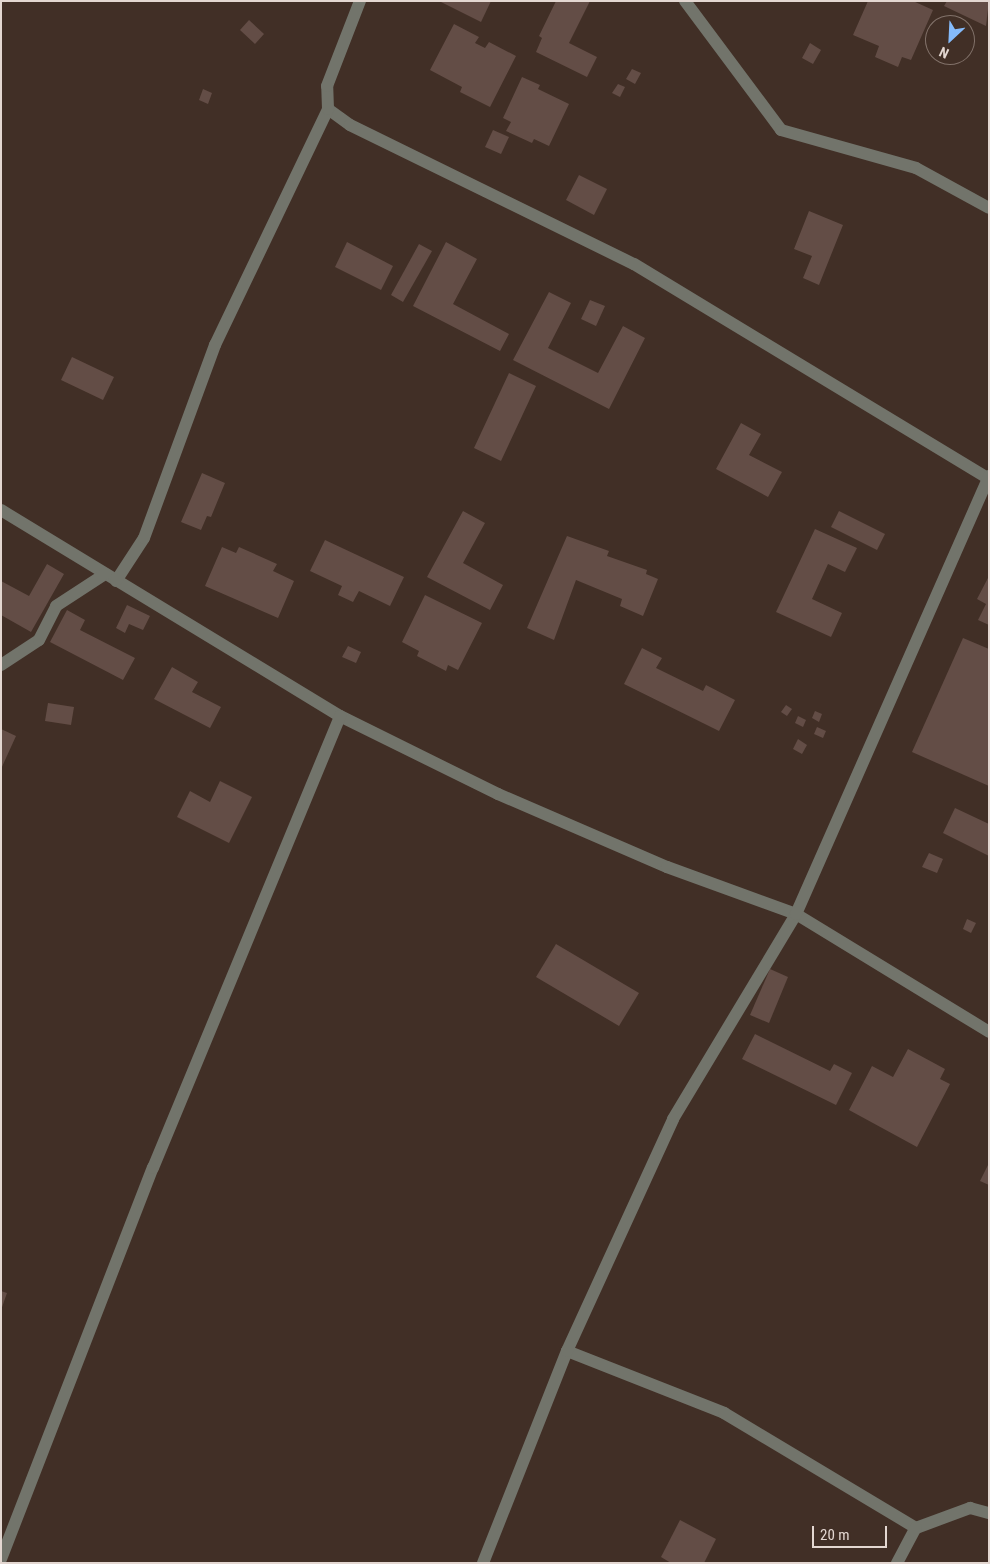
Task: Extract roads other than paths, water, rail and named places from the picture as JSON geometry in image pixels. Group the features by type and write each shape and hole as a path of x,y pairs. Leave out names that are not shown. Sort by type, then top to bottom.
{"street":[{"path":"1,664 39,640 56,606 110,578 144,538 215,345 328,109 327,86 360,1"},
{"path":"685,1 781,130 916,168 989,208"},
{"path":"328,109 350,125 634,264 988,477 796,914 672,1119 567,1351 483,1563"},
{"path":"1,510 110,578 340,716 498,794 666,867 796,914 989,1032"},
{"path":"1,1559 153,1168 340,716"},
{"path":"567,1351 724,1414 916,1528"},
{"path":"897,1563 916,1528 970,1508 989,1512"}]}
